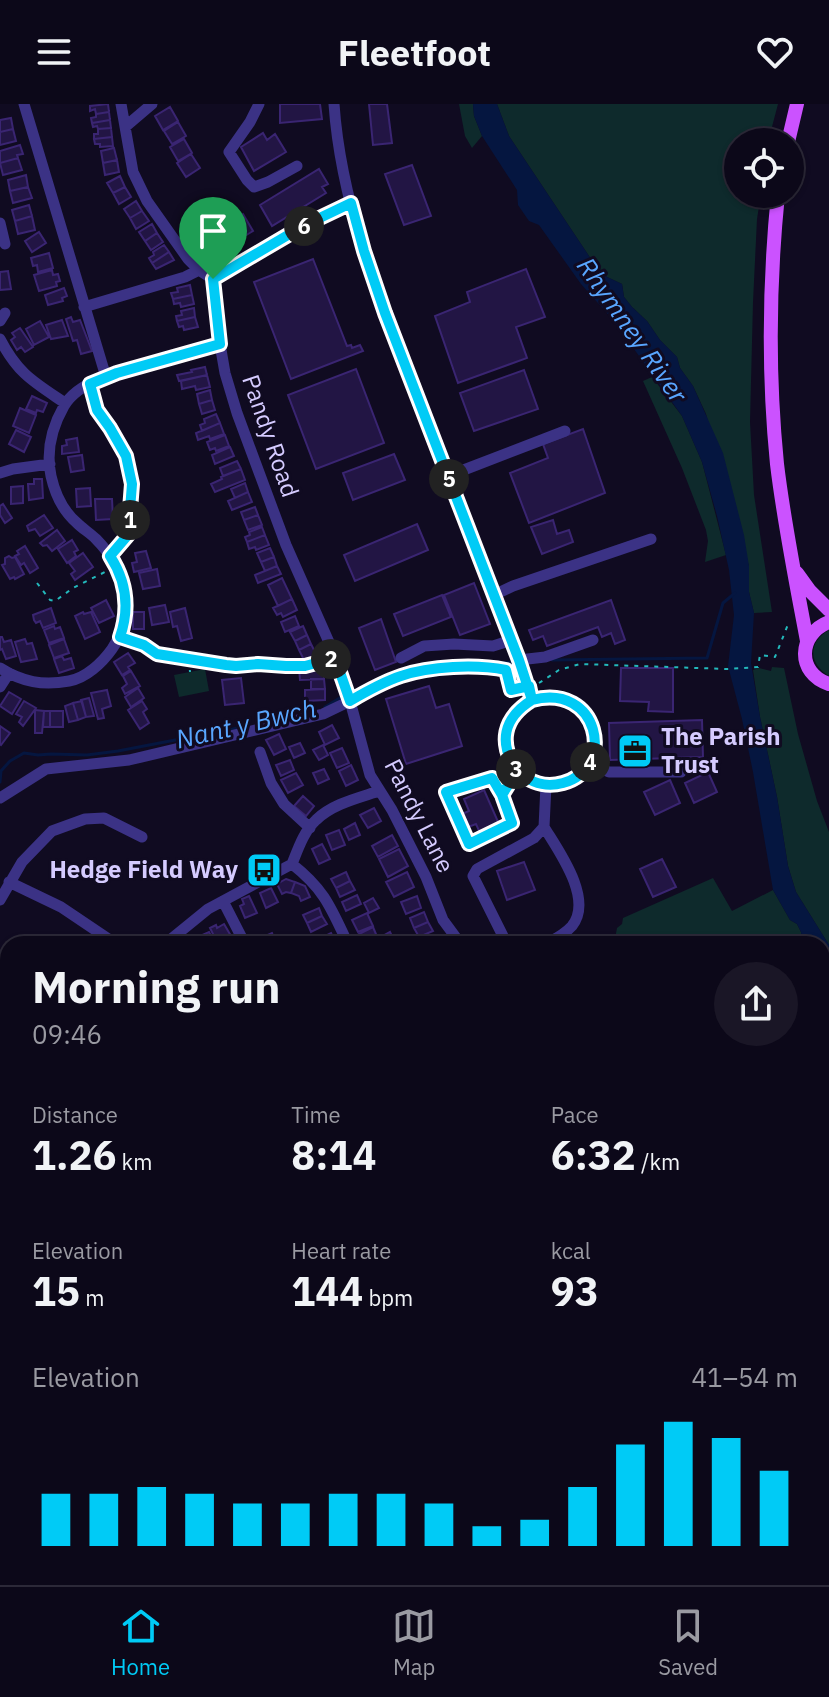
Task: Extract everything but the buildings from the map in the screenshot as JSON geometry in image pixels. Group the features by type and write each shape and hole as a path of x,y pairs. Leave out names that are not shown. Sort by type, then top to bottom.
{"main road":[{"path":"791,128 797,104"},
{"path":"777,208 770,294 772,386 780,491 807,641"},
{"path":"795,569 810,591 829,610"},
{"path":"827,685 809,669 805,650 813,632 829,622"}],"street":[{"path":"24,104 106,377"},
{"path":"121,104 133,172 147,201 188,259 213,279 305,225 351,203"},
{"path":"125,127 152,104"},
{"path":"259,104 229,152 254,187 297,166"},
{"path":"334,104 335,125 364,251 532,700"},
{"path":"0,223 5,244"},
{"path":"84,307 199,270"},
{"name":"Pandy Road","path":"213,279 225,373 255,466 350,701"},
{"path":"0,339 23,375 65,403"},
{"path":"0,687 4,670 37,684 76,679 110,652 125,623 125,587 113,561 95,537 65,511 51,476 49,455 53,429 65,403 74,394 106,377 220,344"},
{"path":"448,476 565,431"},
{"path":"0,473 50,464"},
{"path":"494,595 651,539"},
{"path":"401,658 424,646 493,646 512,640"},
{"path":"519,660 545,657 593,640"},
{"path":"226,665 305,666 335,658"},
{"path":"545,696 572,702 591,722 595,736 589,763 581,774 569,782 546,785 528,780 517,771 505,746 511,718 520,707 545,696"},
{"path":"0,798 46,769 129,760 323,714 350,701"},
{"name":"Pandy Lane","path":"350,701 370,775 392,810 426,877 443,920 455,936"},
{"path":"260,752 271,783 284,804 310,828"},
{"path":"589,763 609,772 681,772"},
{"path":"502,795 517,771"},
{"path":"492,778 502,795 512,823 469,844 446,792 492,778"},
{"path":"546,785 544,827 573,874 579,906 574,924 561,936"},
{"path":"175,936 208,909 292,864 315,820 328,811 379,791"},
{"path":"0,900 22,862 52,831 85,819 104,818 142,837"},
{"path":"503,936 473,876 477,869 534,838 544,827"},
{"path":"292,864 311,879 325,897 344,936"},
{"path":"9,882 61,907 104,936"},
{"path":"223,901 241,936"}],"path":[{"path":"37,583 50,600 59,600 113,561 128,535 132,484 126,456 97,410 90,384"},
{"path":"350,701 378,685 405,675 450,667 506,670 511,690 540,683 559,670 580,664 727,669 758,667 760,655 775,657 789,622 803,619"},
{"path":"120,637 144,645 157,654 226,665"},
{"path":"190,659 190,672"}],"green space":[{"path":"459,104 473,104 482,136 472,148 465,136"},
{"path":"497,104 778,104 772,128 724,128 724,208 759,208 750,422 754,495 772,612 754,613 749,592 749,566 706,414 677,357 624,297 622,284 607,277 593,262 509,136"},
{"path":"652,377 682,416 702,462 726,555 705,562 706,530 643,381"},
{"path":"829,630 829,676 817,665 813,653 817,640"},
{"path":"772,667 784,668 798,734 829,832 829,936 823,936 796,892 788,866 753,670 771,671"},
{"path":"205,669 209,691 179,697 174,675"},
{"path":"713,878 732,911 773,890 802,936 616,936 623,918"}],"water":[{"name":"Rhymney River","path":"473,104 497,104 509,136 593,262 607,277 622,284 624,297 677,357 723,453 749,566 749,592 754,613 751,663 788,866 796,892 823,936 802,936 773,890 753,772 728,666 734,615 729,570 702,462 682,416 614,321 581,284 539,225 529,221 518,205 517,190 482,136"}],"waterway":[{"name":"Nant y Bwch","path":"552,660 707,658 723,603 735,593"},
{"name":"Nant y Bwch","path":"350,693 402,671 434,664 517,662"},
{"name":"Nant y Bwch","path":"325,707 343,696"},
{"name":"Nant y Bwch","path":"0,782 1,771 24,753 87,755 248,726"}],"place":[{"name":"The Parish Trust","path":"635,751"},
{"name":"Hedge Field Way","path":"264,870"}],"route":[{"path":"213,279 220,344 117,373 90,384 97,410 126,456 132,484 128,535 110,556 125,587 125,623 120,637 144,645 157,654 236,666 305,666 335,658 350,701 378,685 405,675 450,667 506,670 511,690 529,686 532,700 520,707 506,731 505,746 517,771 502,795 512,823 469,844 446,792 492,778 502,795 517,771 541,785 569,782 581,774 589,763 595,736 591,722 572,702 545,696 532,700 529,686 385,313 351,203 305,225 213,279"}]}
